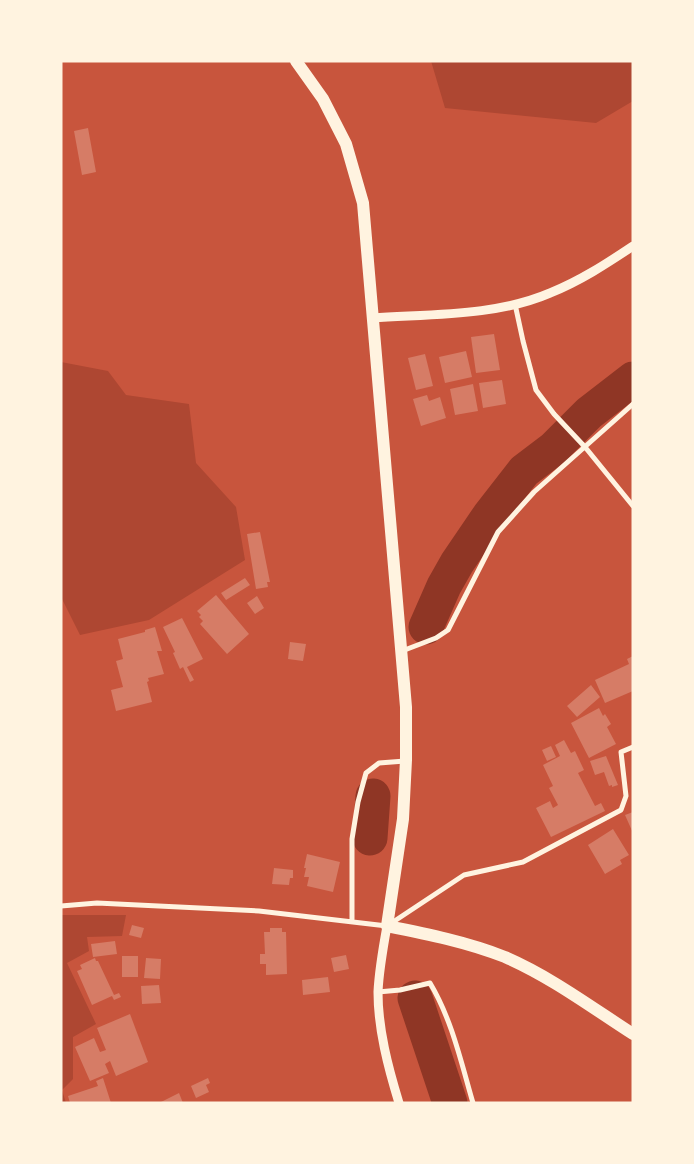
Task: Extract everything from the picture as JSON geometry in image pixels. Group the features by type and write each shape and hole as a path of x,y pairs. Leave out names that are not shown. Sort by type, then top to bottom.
{"main road":[{"path":"296,61 323,99 346,144 363,203 386,494 406,707 403,819 387,926 447,938 505,957 554,982 633,1034"}],"street":[{"path":"373,318 500,308 516,304 558,290 598,270 633,246"},
{"path":"516,304 536,390 633,506"},
{"path":"402,651 436,638 448,630 498,532 534,492 633,404"},
{"path":"61,906 97,903 250,910 387,926 464,875 523,862 621,810 626,796 621,752 633,747"},
{"path":"352,922 352,839 358,802 366,773 379,763 406,760"},
{"path":"387,926 378,992 380,1024 399,1103"},
{"path":"378,992 400,990 430,983 452,1028 473,1103"}],"shaded area":[{"path":"431,61 633,61 633,101 596,123 445,108"},
{"path":"61,362 108,371 126,395 189,404 196,463 236,507 245,560 149,620 80,635 61,597"},
{"path":"61,915 126,915 122,936 87,937 89,951 67,963 96,1024 73,1037 73,1079 62,1090 66,1103 61,1103"}],"building":[{"path":"88,128 96,172 82,175 74,131"},
{"path":"494,334 500,370 476,373 471,337"},
{"path":"466,351 472,377 445,383 439,357"},
{"path":"425,354 433,386 416,390 408,358"},
{"path":"502,380 506,404 483,408 479,383"},
{"path":"473,384 478,411 455,415 450,389"},
{"path":"427,395 429,401 440,397 446,418 421,426 413,399"},
{"path":"260,532 270,582 267,582 268,587 256,589 247,534"},
{"path":"245,578 250,585 226,600 221,593"},
{"path":"216,595 249,634 227,654 200,624 203,621 197,611"},
{"path":"257,596 264,608 255,614 247,603"},
{"path":"182,618 203,659 187,667 194,680 190,682 183,667 180,669 173,653 175,652 163,627"},
{"path":"155,627 162,651 157,651 164,674 148,678 149,681 147,682 152,702 116,711 111,690 123,687 116,661 123,659 118,639 145,632 145,630"},
{"path":"290,642 306,644 303,661 288,659"},
{"path":"633,656 633,691 605,703 595,680 629,664 627,659"},
{"path":"591,685 600,697 577,717 567,706"},
{"path":"599,708 603,716 605,714 611,724 607,727 616,744 589,758 571,723"},
{"path":"564,740 571,753 575,751 584,770 578,773 595,806 601,803 605,811 551,837 536,808 550,801 553,808 558,805 549,788 553,786 543,765 560,756 555,745"},
{"path":"551,746 556,757 547,761 542,750"},
{"path":"606,756 618,785 612,787 612,785 609,786 604,772 595,775 590,761"},
{"path":"633,812 633,833 625,815"},
{"path":"613,829 629,855 620,860 622,864 605,874 588,845"},
{"path":"307,854 340,862 333,892 307,886 309,877 304,877 306,868 304,868"},
{"path":"274,868 293,870 293,878 290,878 289,885 272,884"},
{"path":"132,925 144,928 141,938 129,935"},
{"path":"270,928 282,928 282,932 286,932 287,974 266,975 266,964 260,964 260,954 265,954 264,932 270,932"},
{"path":"115,941 117,954 93,957 91,944"},
{"path":"346,955 349,969 334,972 331,958"},
{"path":"122,956 138,956 138,977 122,977"},
{"path":"95,958 114,995 119,993 121,997 114,1000 112,996 92,1005 77,971 82,969 80,965"},
{"path":"146,958 161,959 160,979 144,978"},
{"path":"328,977 330,992 303,995 302,980"},
{"path":"159,985 161,1003 142,1004 141,986"},
{"path":"130,1014 148,1062 116,1076 110,1061 105,1064 109,1073 90,1081 75,1047 94,1038 100,1052 106,1050 97,1028"},
{"path":"103,1078 111,1103 70,1103 68,1096 98,1086 96,1081"},
{"path":"208,1078 210,1083 206,1085 209,1092 196,1098 191,1086"},
{"path":"179,1093 183,1103 159,1103"}],"waterway":[{"path":"426,627 444,586 457,563 489,516 524,471 553,449 589,413 633,379"},
{"path":"370,838 373,796"},
{"path":"415,998 450,1103"}]}
